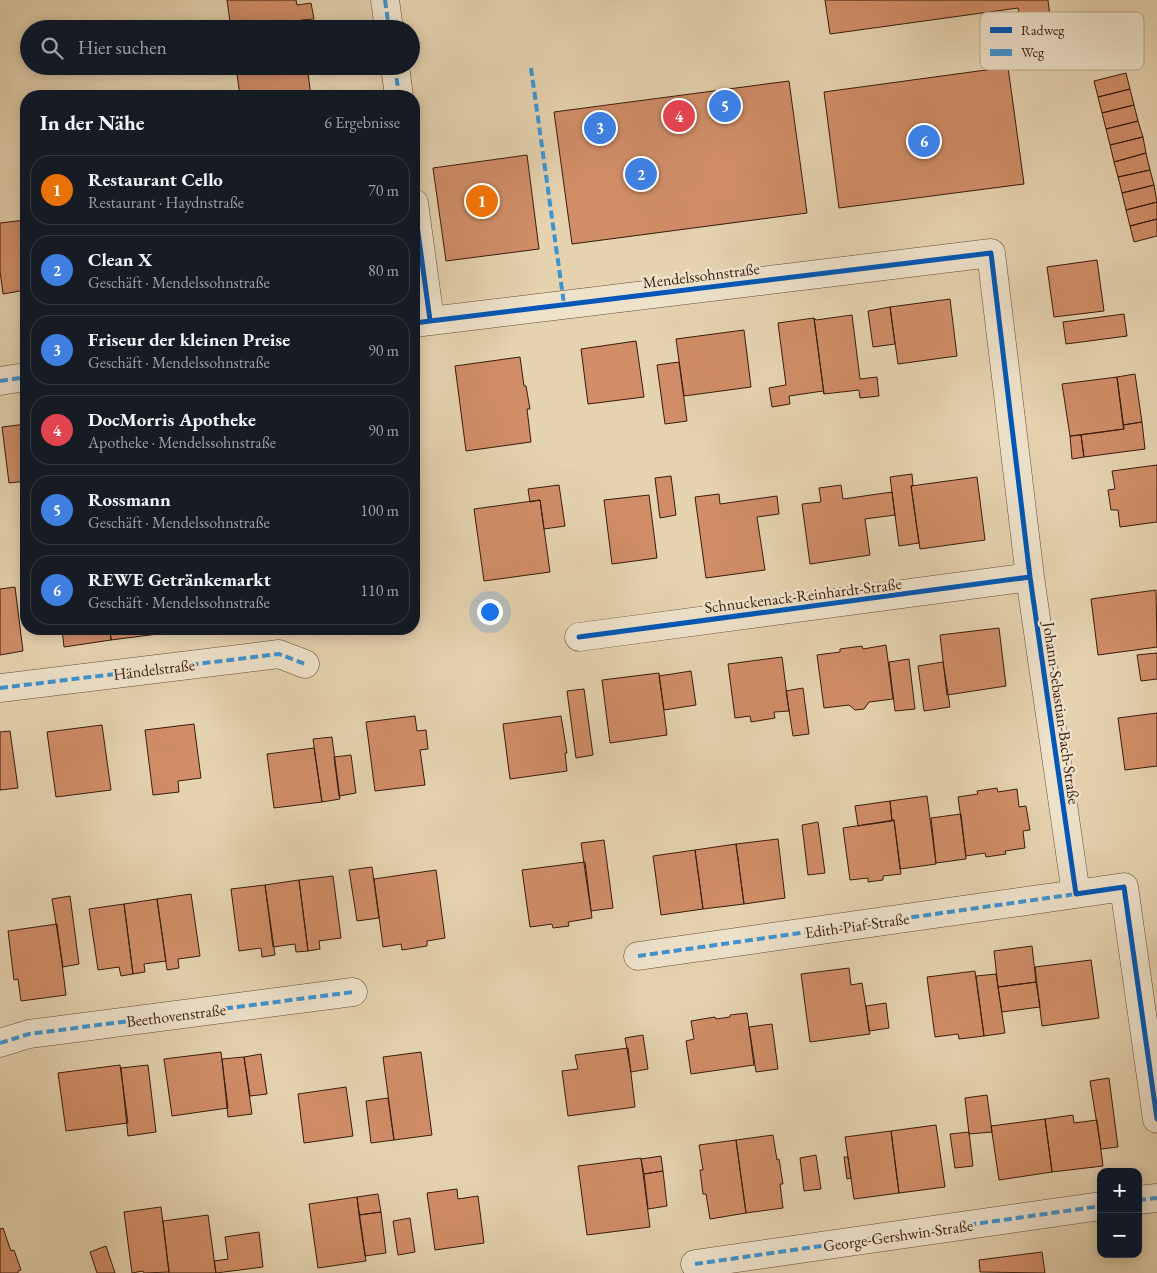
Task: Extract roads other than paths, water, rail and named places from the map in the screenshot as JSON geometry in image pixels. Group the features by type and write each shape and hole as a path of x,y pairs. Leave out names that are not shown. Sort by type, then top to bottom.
{"street":[{"path":"385,0 388,20"},
{"path":"396,75 398,90"},
{"name":"Mendelssohnstraße","path":"422,321 991,253"},
{"name":"Johann-Sebastian-Bach-Straße","path":"991,253 1030,577 1076,894"},
{"path":"420,292 422,321"},
{"path":"0,381 20,378"},
{"name":"Schnuckenack-Reinhardt-Straße","path":"579,636 1030,577"},
{"name":"Händelstraße","path":"0,688 279,654 305,664"},
{"path":"1076,894 1124,887 1157,1120"},
{"name":"Edith-Piaf-Straße","path":"638,956 1076,894"},
{"name":"Beethovenstraße","path":"0,1043 30,1034 353,992"},
{"path":"1142,1200 1157,1198"},
{"name":"George-Gershwin-Straße","path":"695,1264 1097,1207"}],"place":[{"name":"Rossmann","path":"725,106"},
{"name":"DocMorris Apotheke","path":"679,116"},
{"name":"Friseur der kleinen Preise","path":"600,128"},
{"name":"REWE Getränkemarkt","path":"924,141"},
{"name":"Clean X","path":"641,174"},
{"name":"Restaurant Cello","path":"482,201"}]}
